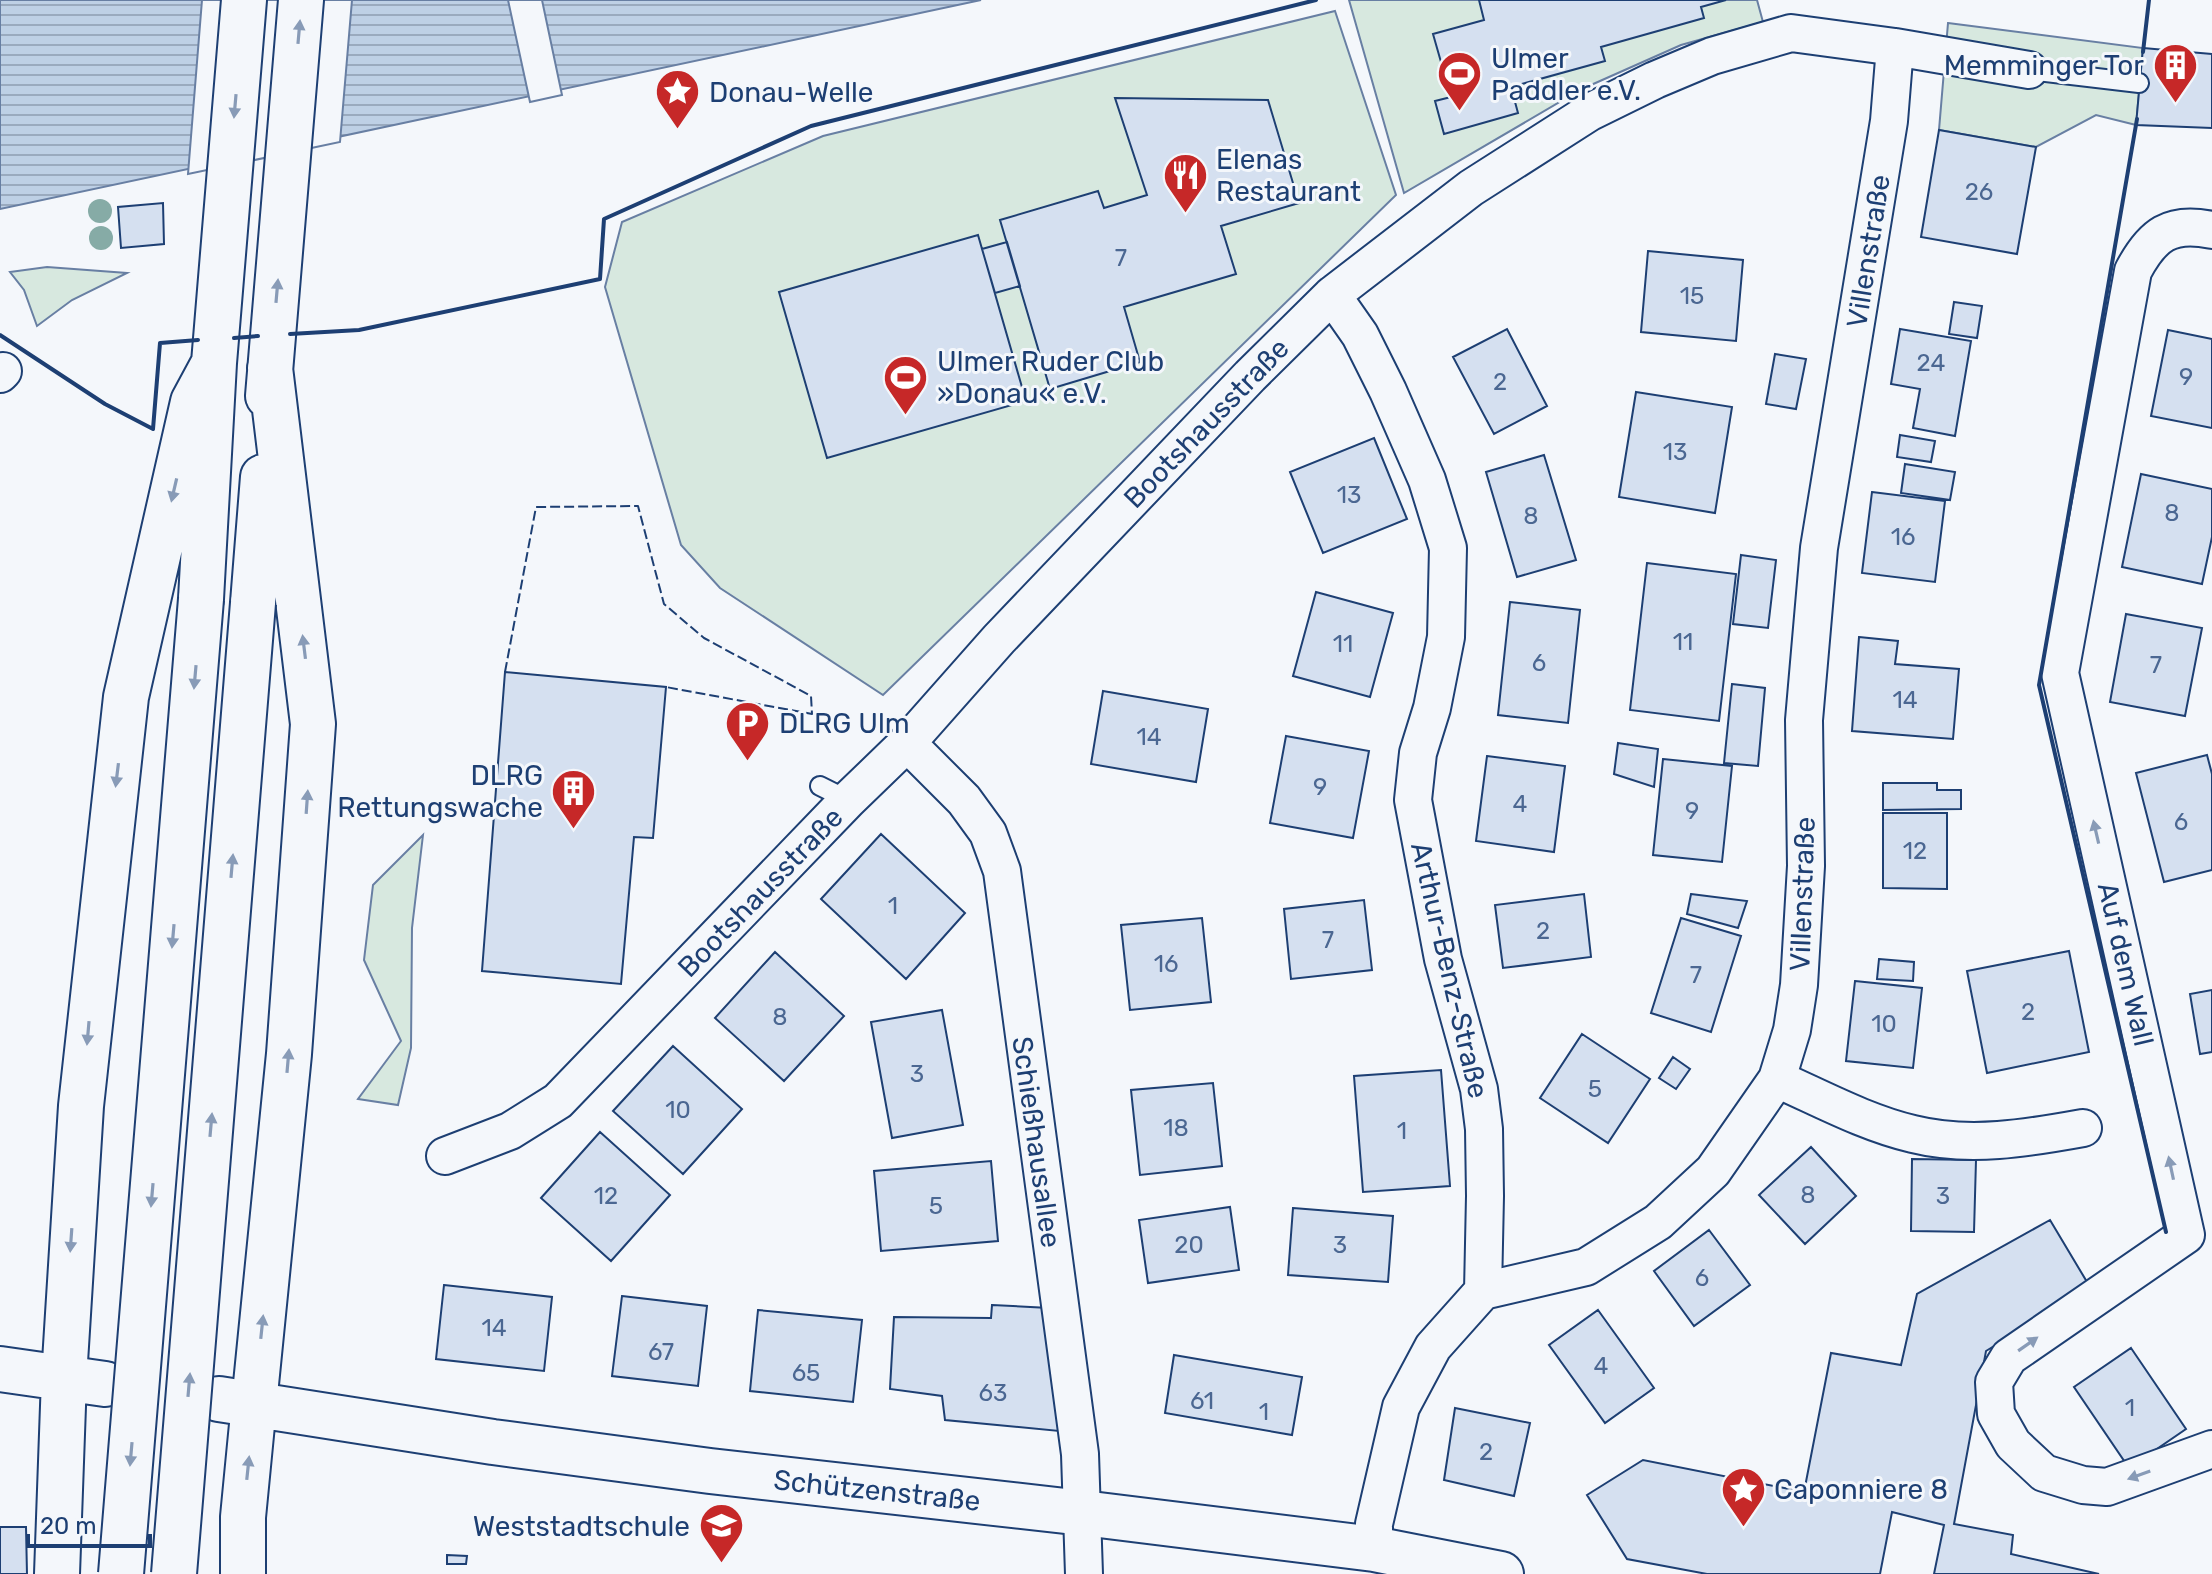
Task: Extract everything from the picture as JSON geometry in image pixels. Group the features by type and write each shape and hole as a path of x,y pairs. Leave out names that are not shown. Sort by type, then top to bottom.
{"main road":[{"path":"121,1574 201,599 214,363 244,0"},
{"path":"174,1574 301,0"},
{"path":"57,1574 84,1381 81,1106 126,697 193,402 214,363"},
{"path":"243,1574 236,1402 288,1068 313,724 270,368"},
{"path":"0,1369 84,1381"},
{"name":"Schützenstraße","path":"236,1402 679,1467 1374,1549 1501,1574"}],"street":[{"name":"Bootshausstraße","path":"445,1156 510,1131 558,1101 834,793 907,743 999,639 1169,459 1332,295 1471,188 1590,112 1655,80 1724,52 1791,33 2032,70"},
{"name":"Villenstraße","path":"1483,1291 1586,1267 1658,1222 1713,1171 1777,1079 1792,1030 1799,985 1806,866 1804,720 1819,548 1889,121 1895,47"},
{"name":"Auf dem Wall","path":"2212,230 2187,226 2167,232 2146,246 2133,271 2060,673 2186,1235 2009,1357 1994,1382 1996,1414 2013,1444 2044,1473 2083,1485 2107,1487 2212,1449"},
{"name":"Arthur-Benz-Straße","path":"1332,295 1360,335 1388,391 1427,480 1448,548 1446,637 1432,708 1418,753 1413,800 1443,959 1479,1089 1484,1129 1483,1291"},
{"name":"Schießhausallee","path":"907,743 964,800 988,833 1002,871 1080,1454 1084,1574"},
{"path":"1777,1079 1863,1118 1915,1135 1970,1141 2020,1140 2083,1128"},
{"path":"1374,1549 1374,1524 1401,1407 1433,1347 1483,1291"}],"lane":[{"name":"Bootshausstraße","path":"2032,70 2139,83"}],"shaded area":[{"name":"Ulmer Paddler e.V.","path":"1349,0 1757,0 1763,22 1681,45 1582,89 1404,193"},
{"name":"Ulmer Ruder Club »Donau« e.V.","path":"1335,11 1396,195 883,695 720,588 681,545 605,287 622,222 823,136"},
{"path":"1948,23 2143,48 2136,125 2096,115 2036,147 1939,130"},
{"path":"47,267 127,273 72,300 37,326 24,290 10,272"},
{"path":"423,835 412,928 411,1048 398,1105 358,1099 401,1041 364,960 373,885"}],"water":[{"path":"0,0 981,0 0,209"}],"pier":[{"path":"202,0 352,0 340,142 188,174"},
{"path":"508,0 542,0 562,95 530,102"}],"building":[{"name":"Ulmer Paddler e.V.","path":"1479,0 1726,0 1701,7 1704,18 1601,47 1605,61 1511,87 1518,113 1444,134 1435,101 1451,97 1433,34 1484,20"},
{"name":"Memminger Tor","path":"2143,48 2212,54 2212,128 2136,125"},
{"path":"1115,98 1268,100 1299,203 1221,226 1236,274 1124,307 1140,362 1050,389 1000,220 1098,191 1104,208 1147,195"},
{"path":"1939,130 2036,147 2017,254 1921,237"},
{"path":"163,203 164,244 121,248 118,207"},
{"path":"978,235 1026,401 827,458 779,292"},
{"path":"1007,242 1020,286 995,293 982,249"},
{"path":"1648,251 1743,260 1736,341 1641,332"},
{"path":"1954,302 1982,306 1977,338 1949,334"},
{"path":"1507,329 1547,406 1494,434 1453,357"},
{"path":"1900,329 1971,341 1955,436 1913,428 1920,389 1891,384"},
{"path":"2168,330 2212,339 2212,428 2151,416"},
{"path":"1775,354 1806,359 1796,409 1766,404"},
{"path":"1636,392 1732,407 1715,513 1619,497"},
{"path":"1900,435 1935,441 1931,462 1897,457"},
{"path":"1374,438 1407,519 1323,553 1290,472"},
{"path":"1544,455 1576,560 1517,577 1486,472"},
{"path":"1905,464 1955,472 1950,500 1901,493"},
{"path":"2141,474 2212,489 2212,537 2202,584 2122,567"},
{"path":"1872,492 1945,501 1935,582 1862,573"},
{"path":"1741,555 1776,560 1768,628 1733,624"},
{"path":"1647,563 1736,574 1719,721 1630,710"},
{"path":"1316,592 1393,613 1370,697 1293,676"},
{"path":"1510,602 1580,610 1568,723 1498,715"},
{"path":"2126,614 2202,628 2185,716 2110,702"},
{"path":"1859,637 1898,641 1895,664 1959,669 1953,739 1852,731"},
{"name":"DLRG Rettungswache","path":"505,672 666,687 653,838 634,837 621,984 482,971"},
{"path":"1732,684 1765,688 1758,766 1724,763"},
{"path":"1103,691 1208,709 1196,782 1091,764"},
{"path":"1286,736 1369,751 1353,838 1270,823"},
{"path":"1618,743 1658,749 1654,787 1614,774"},
{"path":"2207,755 2212,774 2212,870 2164,882 2136,773"},
{"path":"1487,756 1565,766 1554,852 1476,841"},
{"path":"1663,759 1732,766 1722,862 1653,855"},
{"path":"1883,783 1937,783 1937,790 1961,790 1961,809 1883,810"},
{"path":"1883,813 1947,813 1947,889 1883,888"},
{"path":"881,834 965,913 906,979 821,899"},
{"path":"1584,894 1591,957 1503,968 1495,905"},
{"path":"1691,894 1747,901 1738,928 1687,914"},
{"path":"1364,900 1372,970 1291,979 1284,909"},
{"path":"1202,918 1211,1002 1130,1010 1121,925"},
{"path":"1681,918 1741,936 1711,1032 1651,1013"},
{"path":"2069,951 2089,1052 1987,1073 1967,971"},
{"path":"775,952 844,1016 784,1081 715,1018"},
{"path":"1879,959 1914,962 1913,981 1877,979"},
{"path":"1855,981 1922,988 1913,1068 1846,1061"},
{"path":"2212,990 2212,1052 2200,1054 2190,994"},
{"path":"942,1010 963,1125 892,1138 871,1022"},
{"path":"1582,1034 1650,1079 1608,1143 1540,1098"},
{"path":"673,1046 742,1109 683,1174 613,1111"},
{"path":"1673,1057 1690,1069 1676,1089 1659,1078"},
{"path":"1441,1070 1450,1186 1363,1192 1354,1076"},
{"path":"1213,1083 1222,1166 1140,1175 1131,1090"},
{"path":"600,1132 670,1195 611,1261 541,1198"},
{"path":"1811,1147 1856,1196 1805,1244 1759,1195"},
{"path":"1912,1159 1976,1160 1974,1232 1911,1231"},
{"path":"991,1161 998,1241 881,1251 874,1171"},
{"path":"1230,1207 1239,1270 1148,1283 1139,1220"},
{"path":"1293,1208 1393,1216 1388,1282 1288,1275"},
{"path":"2050,1220 2090,1287 1986,1351 1954,1524 2013,1535 2011,1554 2099,1574 1934,1574 1944,1525 1892,1512 1880,1574 1707,1574 1627,1559 1587,1495 1643,1460 1804,1492 1831,1353 1901,1365 1917,1294"},
{"path":"1709,1230 1750,1285 1694,1326 1654,1271"},
{"path":"444,1285 552,1297 544,1371 436,1359"},
{"path":"622,1296 707,1306 698,1386 612,1376"},
{"path":"992,1305 1049,1308 1059,1431 945,1420 942,1396 890,1389 894,1317 991,1318"},
{"path":"758,1310 862,1320 853,1402 750,1391"},
{"path":"1598,1310 1654,1388 1605,1423 1549,1345"},
{"path":"2131,1348 2186,1429 2129,1468 2074,1387"},
{"path":"1174,1355 1302,1377 1292,1435 1165,1413"},
{"path":"1455,1408 1530,1423 1514,1496 1444,1480"},
{"path":"0,1527 26,1527 27,1574 0,1574"},
{"path":"447,1555 467,1556 466,1564 447,1564"}],"fence":[{"path":"505,672 536,507 638,506 664,604 704,638 811,696 812,714 666,687"}],"wall":[{"path":"290,334 359,330 600,279 604,219 811,126 1316,0"},
{"path":"2143,52 2149,0"},
{"path":"2137,119 2039,685 2166,1232"},
{"path":"0,335 105,404 153,429 160,343 198,340"},
{"path":"234,338 258,336"}],"place":[{"name":"Memminger Tor","path":"2175,104"},
{"name":"Ulmer Paddler e.V.","path":"1460,113"},
{"name":"Donau-Welle","path":"678,131"},
{"name":"Elenas Restaurant","path":"1185,214"},
{"name":"Ulmer Ruder Club »Donau« e.V.","path":"906,416"},
{"name":"DLRG Ulm","path":"748,762"},
{"name":"DLRG Rettungswache","path":"574,830"},
{"name":"Caponniere 8","path":"1743,1528"},
{"name":"Weststadtschule","path":"721,1565"}]}
